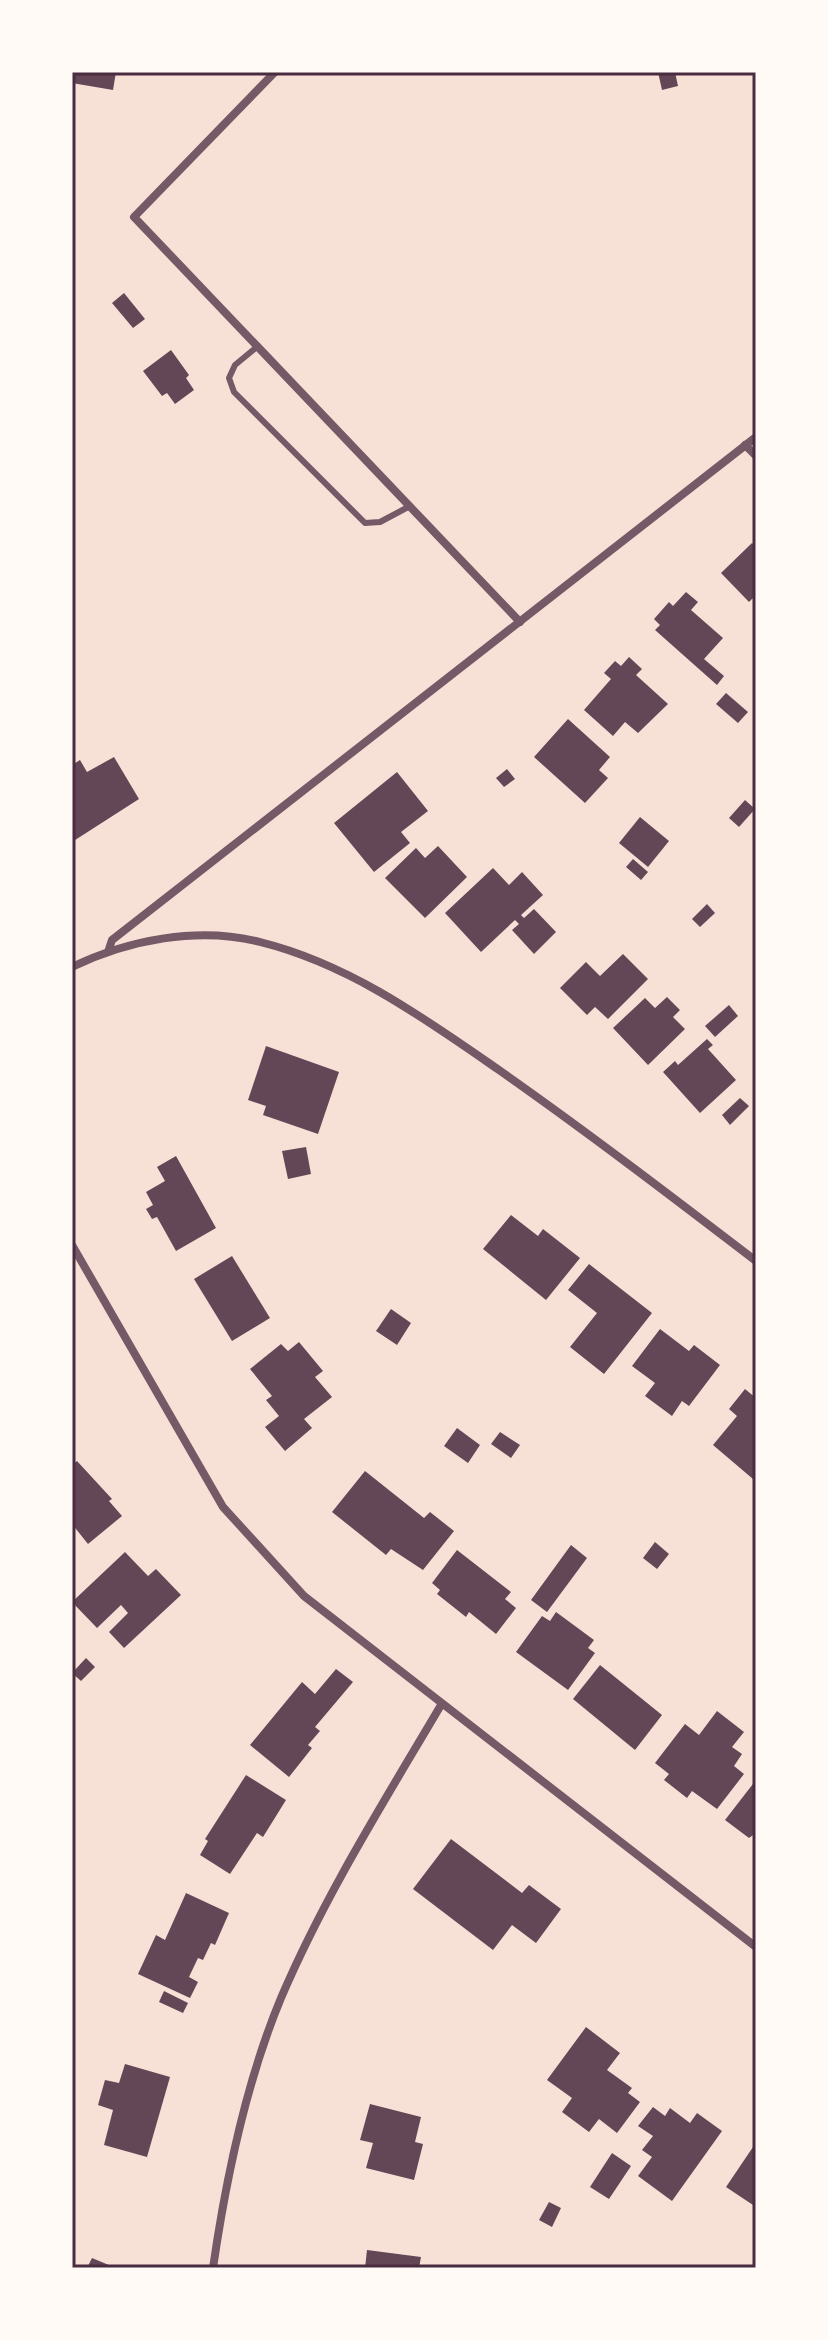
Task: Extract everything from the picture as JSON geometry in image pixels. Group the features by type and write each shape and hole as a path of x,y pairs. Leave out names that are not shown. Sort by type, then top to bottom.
{"street":[{"path":"275,72 134,217 520,622"},
{"path":"109,949 112,940 756,437"},
{"path":"745,445 756,456"},
{"path":"72,967 109,949 183,935 257,941 322,962 412,1009 584,1130 756,1261"},
{"path":"72,1245 223,1507 304,1596 756,1947"},
{"path":"213,2268 251,2085 281,1999 333,1887 441,1705"}],"lane":[{"path":"258,346 235,365 229,378 234,392 365,523 380,522 410,506"}],"building":[{"path":"72,72 116,72 113,90 72,83"},
{"path":"658,72 675,72 678,86 662,90"},
{"path":"124,293 145,319 133,328 112,303"},
{"path":"171,350 189,375 186,378 194,390 175,404 167,393 162,396 143,371"},
{"path":"752,543 756,547 756,595 749,602 721,573"},
{"path":"686,592 698,602 691,610 723,638 704,659 724,676 717,685 655,630 660,625 654,619 669,602 673,606"},
{"path":"629,657 642,669 636,675 668,704 638,733 625,722 613,736 584,710 611,679 604,673 615,661 621,666"},
{"path":"726,693 748,712 738,723 716,704"},
{"path":"568,719 610,757 599,770 608,778 585,803 534,757"},
{"path":"114,757 139,799 72,842 72,765 80,760 87,772"},
{"path":"507,769 515,779 504,787 496,778"},
{"path":"397,772 428,811 401,832 410,843 374,872 334,823"},
{"path":"745,800 755,809 739,827 729,818"},
{"path":"640,817 669,841 648,867 619,843"},
{"path":"438,846 467,877 425,918 385,878 416,848 425,858"},
{"path":"633,859 648,872 641,880 626,867"},
{"path":"493,868 509,885 522,872 543,895 521,915 524,918 534,909 556,932 534,954 512,930 519,924 515,920 481,952 445,913"},
{"path":"707,904 715,913 700,927 692,919"},
{"path":"623,954 648,979 608,1019 595,1007 587,1015 560,988 586,962 600,976"},
{"path":"667,997 680,1010 673,1017 685,1029 648,1065 613,1028 645,998 655,1008"},
{"path":"729,1005 738,1016 715,1037 705,1026"},
{"path":"707,1039 713,1045 708,1049 736,1080 700,1113 663,1072 675,1061 678,1065"},
{"path":"266,1046 339,1072 318,1134 263,1115 266,1106 248,1100"},
{"path":"740,1098 749,1106 730,1125 722,1115"},
{"path":"306,1147 311,1174 288,1179 282,1151"},
{"path":"176,1156 216,1228 176,1251 157,1217 152,1219 146,1209 153,1205 146,1192 165,1181 157,1167"},
{"path":"511,1215 538,1236 543,1229 580,1258 546,1300 483,1249"},
{"path":"232,1256 270,1318 232,1341 194,1279"},
{"path":"589,1264 652,1313 604,1374 570,1347 597,1313 568,1290"},
{"path":"391,1309 411,1323 397,1345 376,1331"},
{"path":"660,1329 689,1351 694,1345 720,1365 689,1406 682,1401 672,1416 645,1396 655,1383 632,1366"},
{"path":"299,1342 323,1371 315,1377 332,1397 304,1419 312,1428 285,1451 265,1427 279,1416 266,1400 272,1396 250,1369 281,1344 288,1351"},
{"path":"745,1389 756,1398 753,1479 713,1445 737,1416 729,1409"},
{"path":"457,1428 480,1445 468,1463 444,1446"},
{"path":"500,1432 520,1445 511,1458 491,1444"},
{"path":"77,1461 112,1499 109,1501 122,1516 88,1544 72,1524 72,1465"},
{"path":"365,1471 424,1518 430,1512 454,1531 423,1570 391,1549 386,1555 332,1512"},
{"path":"655,1542 669,1554 657,1569 643,1558"},
{"path":"571,1545 587,1558 547,1612 531,1600"},
{"path":"457,1550 511,1592 505,1599 516,1608 496,1634 469,1612 466,1617 437,1594 440,1590 432,1583"},
{"path":"125,1552 148,1576 156,1569 181,1595 124,1648 109,1632 128,1613 121,1605 97,1628 72,1602"},
{"path":"556,1612 594,1640 588,1648 595,1653 568,1690 516,1652 542,1616 550,1621"},
{"path":"86,1658 95,1667 81,1681 72,1673"},
{"path":"600,1665 662,1715 635,1750 573,1699"},
{"path":"336,1669 353,1682 315,1727 320,1731 308,1745 312,1748 289,1777 250,1745 302,1682 315,1694"},
{"path":"717,1711 744,1732 732,1747 742,1754 734,1766 744,1774 717,1809 692,1791 687,1798 664,1780 669,1774 655,1763 685,1724 699,1735"},
{"path":"246,1775 286,1800 263,1837 257,1833 230,1874 200,1855 208,1841 205,1839"},
{"path":"756,1780 756,1833 749,1838 725,1820"},
{"path":"451,1839 522,1893 529,1885 561,1909 536,1943 512,1925 493,1950 413,1889"},
{"path":"186,1893 229,1913 215,1945 211,1943 203,1960 198,1958 189,1977 198,1982 190,1998 138,1974 156,1935 165,1940"},
{"path":"164,1991 188,2003 183,2013 159,2002"},
{"path":"586,2027 620,2053 607,2070 632,2088 628,2093 640,2102 617,2133 599,2119 589,2132 562,2112 572,2098 547,2080"},
{"path":"125,2064 170,2077 147,2157 104,2145 113,2110 98,2105 105,2080 119,2083"},
{"path":"370,2104 421,2117 415,2142 423,2144 414,2180 366,2168 373,2143 360,2140"},
{"path":"653,2107 665,2116 670,2108 690,2123 697,2113 722,2131 672,2201 638,2176 652,2157 642,2150 653,2136 638,2126"},
{"path":"753,2147 756,2149 756,2207 726,2187"},
{"path":"612,2153 631,2166 609,2199 590,2187"},
{"path":"549,2202 561,2208 552,2227 539,2220"},
{"path":"367,2250 421,2257 419,2268 365,2268"},
{"path":"92,2258 116,2268 87,2268"}]}
